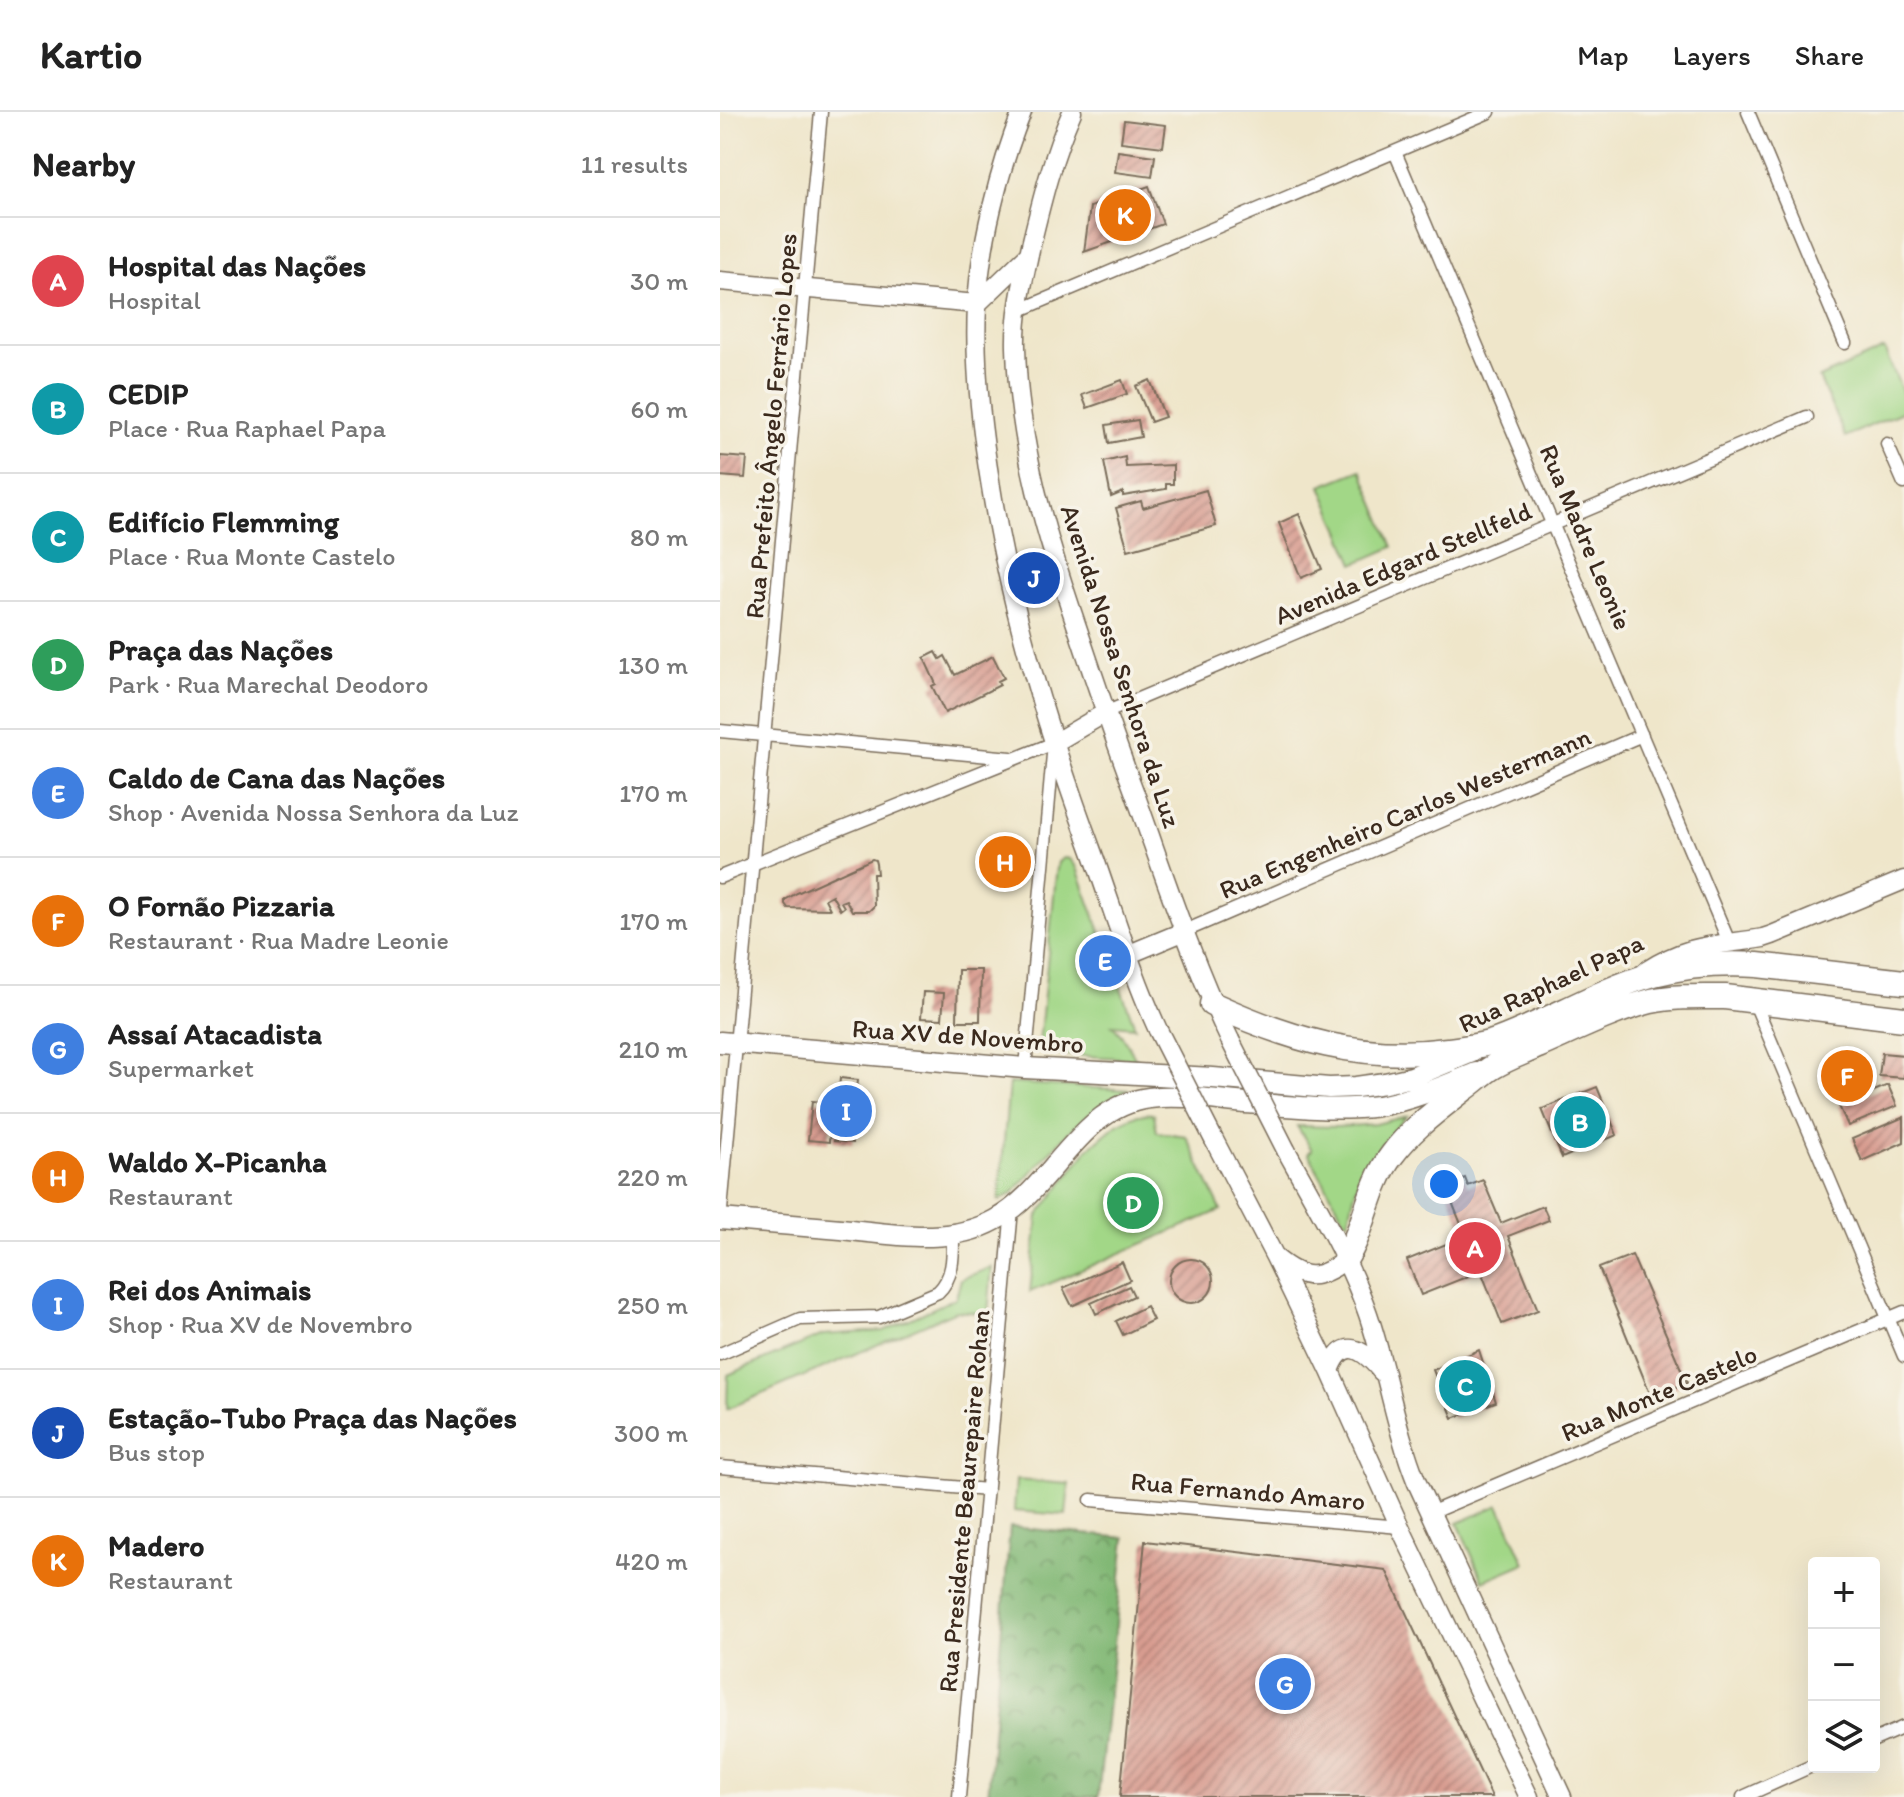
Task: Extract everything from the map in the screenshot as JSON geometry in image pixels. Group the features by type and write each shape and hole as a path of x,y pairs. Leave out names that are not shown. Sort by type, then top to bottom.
{"highway":[{"path":"1627,983 1705,965 1733,964 1904,982"},
{"name":"Rua Raphael Papa","path":"1494,1054 1627,983"},
{"name":"Rua Raphael Papa","path":"1494,1054 1667,998 1754,1001 1904,1019"},
{"path":"1212,1004 1250,1021 1322,1045 1394,1053 1494,1054"},
{"path":"1345,1260 1361,1230 1381,1172 1392,1155 1494,1054"}],"main road":[{"path":"1022,112 995,199 977,304 980,410 994,508 1012,594 1054,743 1127,955 1158,1030 1275,1257 1529,1797"},
{"name":"Avenida Nossa Senhora da Luz","path":"1072,112 1058,144 1029,254 1018,311 1016,345 1026,436 1052,553 1105,713 1212,1004 1345,1260 1367,1311 1408,1462 1562,1797"},
{"path":"720,281 977,304 1029,254"},
{"path":"1054,743 1105,713"},
{"name":"Rua Raphael Papa","path":"1627,983 1677,954 1709,944 1763,938 1904,880"},
{"path":"1127,955 1185,931"},
{"path":"1772,935 1771,956 1775,966 1785,968"},
{"name":"Rua XV de Novembro","path":"728,1043 1025,1068 1213,1078"},
{"name":"Rua Raphael Papa","path":"1213,1078 1316,1087 1356,1087 1412,1077 1494,1054"},
{"name":"Rua Raphael Papa","path":"953,1235 977,1229 1012,1209 1088,1128 1115,1109 1133,1101 1168,1097 1323,1109 1370,1107 1427,1093 1494,1054"},
{"path":"720,1220 904,1235 953,1235"},
{"path":"1275,1257 1290,1269 1316,1276 1345,1260"},
{"path":"1330,1371 1341,1351 1350,1349 1370,1357 1386,1377"}],"street":[{"name":"Rua Prefeito Ângelo Ferrário Lopes","path":"720,1220 728,1043 753,865 821,112"},
{"path":"1018,311 1489,112"},
{"path":"1748,112 1845,343"},
{"name":"Rua Madre Leonie","path":"1395,152 1729,942"},
{"name":"Avenida Edgard Stellfeld","path":"1105,713 1807,417"},
{"path":"1887,444 1904,483"},
{"path":"720,731 1015,759"},
{"name":"Rua Engenheiro Carlos Westermann","path":"1185,931 1642,735"},
{"path":"720,877 1054,743 1025,1068"},
{"path":"1754,1001 1904,1356"},
{"name":"Rua Presidente Beaurepaire Rohan","path":"959,1797 1012,1209"},
{"path":"720,1354 800,1319 879,1317 938,1292 949,1276 953,1235"},
{"name":"Rua Monte Castelo","path":"1430,1513 1904,1312"},
{"path":"720,1467 987,1490"},
{"name":"Rua Fernando Amaro","path":"1091,1500 1400,1527"},
{"path":"1880,1737 1904,1727"},
{"path":"1743,1797 1808,1768"}],"green space":[{"path":"1884,349 1904,395 1904,411 1845,437 1819,378"},
{"path":"1361,470 1393,547 1354,564 1321,486"},
{"path":"1064,858 1070,859 1077,868 1135,1027 1112,1025 1136,1059 1048,1054 1041,1050 1039,1044 1056,875 1058,862"},
{"path":"1009,1083 1129,1090 1080,1122 1012,1194 999,1200"},
{"path":"1154,1114 1157,1132 1186,1136 1221,1210 1030,1292 1038,1216 1088,1149 1117,1124"},
{"path":"1407,1116 1366,1169 1356,1189 1349,1220 1345,1220 1308,1153 1312,1150 1297,1126 1376,1124"},
{"path":"992,1267 988,1314 956,1311 727,1409 728,1375 823,1335 884,1331 956,1298 961,1279"},
{"path":"1016,1480 1069,1484 1066,1515 1014,1511"},
{"path":"1499,1505 1525,1563 1483,1581 1458,1523"},
{"path":"1010,1527 1125,1538 1098,1797 988,1797"}],"building":[{"path":"1124,120 1166,125 1163,147 1121,142"},
{"path":"1118,151 1155,156 1152,177 1115,172"},
{"path":"1149,186 1163,224 1084,252 1090,207"},
{"path":"1122,380 1127,394 1087,408 1082,395"},
{"path":"1150,380 1165,417 1151,422 1136,386"},
{"path":"1138,420 1141,437 1109,443 1106,425"},
{"path":"720,456 747,458 745,478 720,476"},
{"path":"1125,457 1126,467 1173,465 1173,484 1166,484 1166,489 1123,496 1123,492 1111,497 1104,462"},
{"path":"1206,490 1216,526 1128,550 1116,508 1141,501 1143,508"},
{"path":"1299,514 1322,569 1301,578 1279,523"},
{"path":"1031,557 1042,597 1037,599 1025,559"},
{"path":"936,652 940,659 945,656 955,675 993,656 1004,678 998,681 1000,685 945,713 932,686 936,684 924,658"},
{"path":"996,850 1013,851 1010,881 993,880"},
{"path":"875,860 877,874 873,874 874,906 869,911 852,911 846,900 841,902 844,907 840,910 832,895 825,899 830,909 788,908 785,904 785,900 797,893"},
{"path":"958,970 981,970 980,1021 957,1021"},
{"path":"923,992 944,993 942,1019 921,1018"},
{"path":"1882,1053 1904,1055 1904,1078 1879,1076"},
{"path":"840,1078 858,1080 852,1143 834,1141"},
{"path":"1888,1085 1897,1106 1848,1126 1839,1106"},
{"path":"1597,1087 1617,1135 1562,1158 1542,1109"},
{"path":"812,1101 833,1103 829,1142 808,1140"},
{"path":"1904,1117 1904,1142 1862,1161 1852,1139"},
{"path":"1465,1178 1468,1186 1483,1180 1501,1223 1543,1206 1549,1220 1508,1236 1538,1310 1502,1324 1481,1271 1421,1295 1407,1260 1466,1236 1449,1195 1460,1190 1456,1181"},
{"path":"1632,1255 1687,1383 1651,1396 1599,1268"},
{"path":"1191,1259 1207,1265 1213,1281 1207,1297 1191,1303 1175,1297 1169,1281 1175,1265"},
{"path":"1122,1262 1130,1280 1072,1306 1063,1288"},
{"path":"1129,1286 1134,1296 1096,1314 1091,1303"},
{"path":"1146,1306 1153,1320 1123,1335 1116,1321"},
{"path":"1479,1350 1496,1402 1453,1418 1433,1370"},
{"path":"1145,1541 1386,1570 1492,1797 1120,1797"}],"place":[{"name":"Madero","path":"1125,215"},
{"name":"Estação-Tubo Praça das Nações","path":"1034,578"},
{"name":"Waldo X-Picanha","path":"1005,862"},
{"name":"Caldo de Cana das Nações","path":"1105,961"},
{"name":"O Fornão Pizzaria","path":"1847,1076"},
{"name":"Rei dos Animais","path":"846,1111"},
{"name":"CEDIP","path":"1580,1122"},
{"name":"Praça das Nações","path":"1133,1203"},
{"name":"Hospital das Nações","path":"1475,1248"},
{"name":"Edifício Flemming","path":"1465,1386"},
{"name":"Assaí Atacadista","path":"1285,1684"}]}
